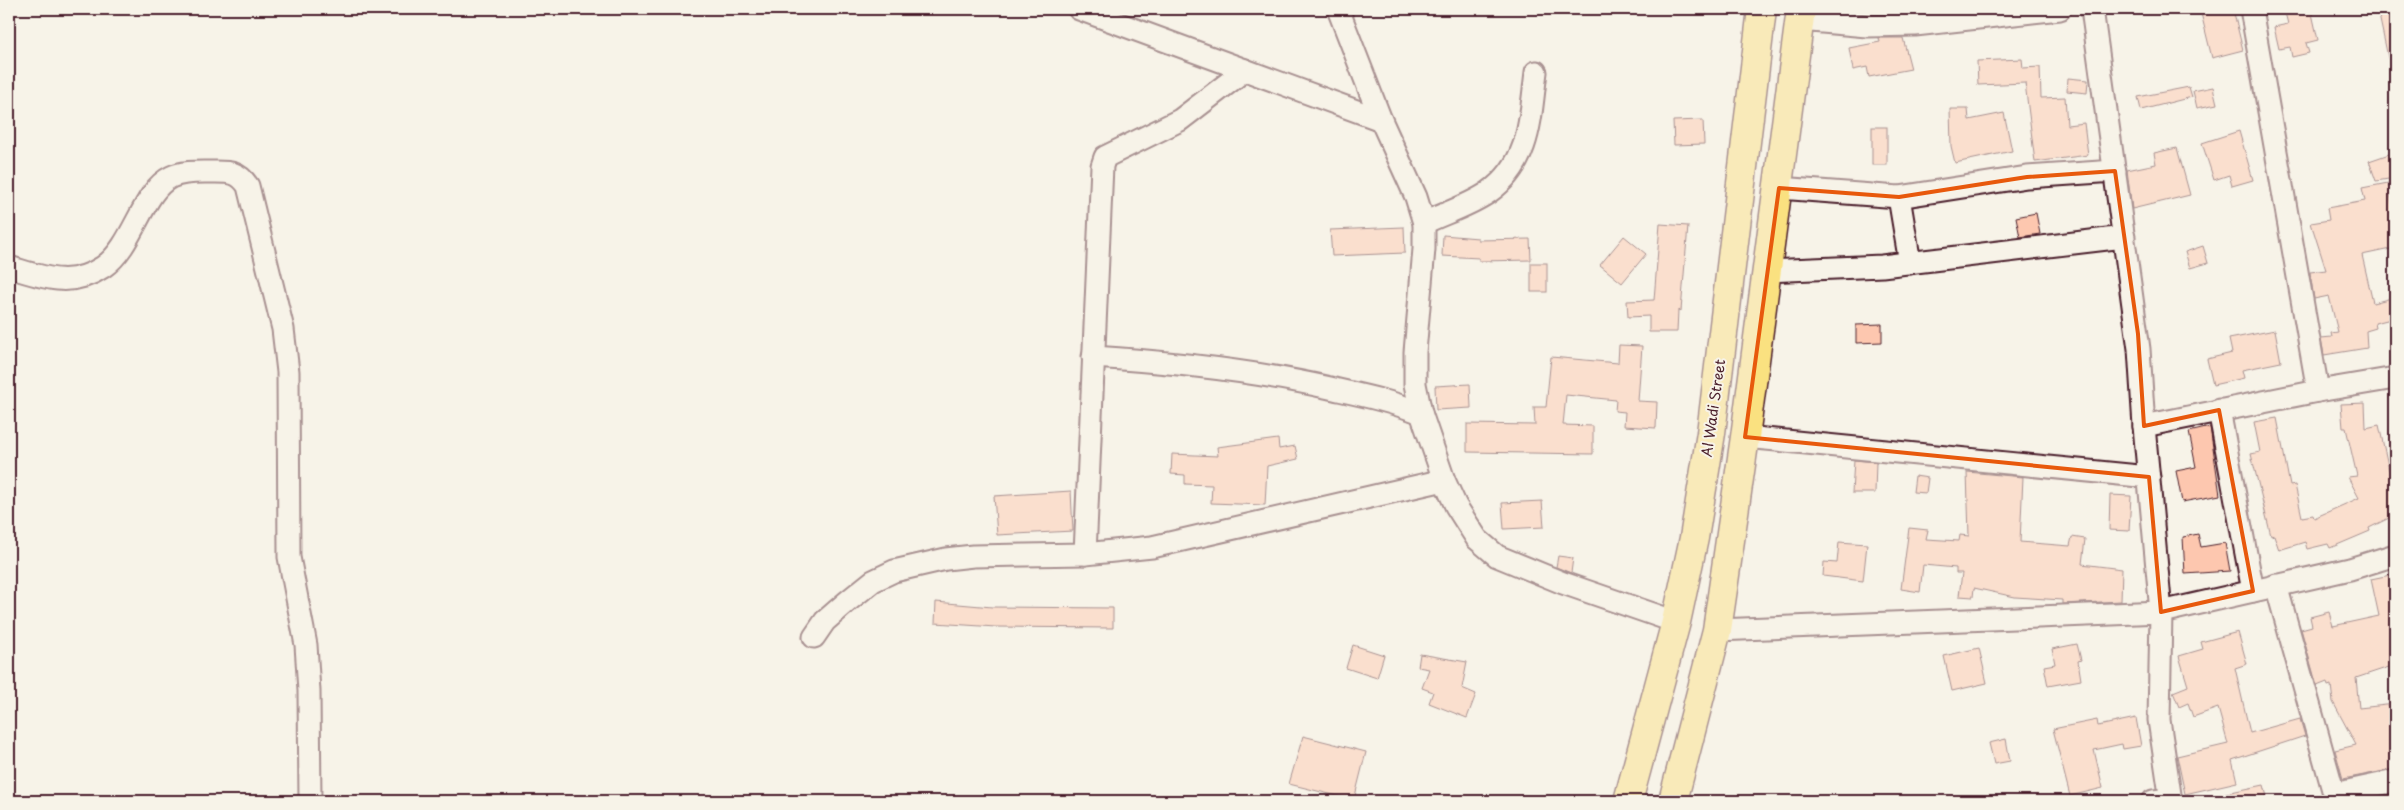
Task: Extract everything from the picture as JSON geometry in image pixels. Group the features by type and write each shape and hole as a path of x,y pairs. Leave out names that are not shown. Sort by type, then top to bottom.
{"main road":[{"name":"Al Wadi Street","path":"1628,801 1676,622 1694,538 1711,433 1762,9"},
{"path":"1673,801 1717,630 1746,437 1801,15"}],"street":[{"path":"1079,9 1381,120"},
{"path":"1338,9 1381,120 1416,197 1424,223 1424,249 1414,352 1415,384 1421,413 1444,480 1456,506 1477,539 1497,556 1563,583 1676,622"},
{"path":"1801,15 1867,26 1915,25 2060,9"},
{"path":"2092,9 2139,349 2161,612 2159,720 2165,800"},
{"path":"2251,9 2318,391"},
{"path":"1085,554 1092,357 1102,166 1105,157 1180,120 1245,70"},
{"path":"1424,223 1488,193 1505,179 1518,163 1527,138 1536,72"},
{"path":"9,267 54,280 82,277 104,266 119,251 135,228 158,186 171,176 188,172 229,172 242,176 248,186 284,329 288,372 289,557 306,645 310,691 310,801"},
{"path":"1779,188 1899,197 2027,178 2115,172"},
{"path":"1899,197 1910,263"},
{"path":"1767,271 1865,268 2124,237"},
{"path":"1092,357 1207,366 1274,376 1391,401 1421,413"},
{"path":"2144,426 2318,391 2395,378"},
{"path":"2219,410 2253,591"},
{"path":"1746,437 2149,476"},
{"path":"814,637 825,621 848,600 873,581 894,571 946,559 972,556 1085,554 1152,547 1444,480"},
{"path":"1717,630 2161,612 2350,569 2395,555"},
{"path":"2276,585 2335,798 2395,781"}],"highlighted area":[{"path":"2115,171 2138,334 2144,426 2219,410 2253,591 2161,612 2149,477 1745,437 1779,188 1899,197 2027,177"}],"building":[{"path":"1874,9 1896,9 1897,13 1875,13"},
{"path":"2200,9 2233,9 2243,50 2212,58"},
{"path":"2284,9 2311,9 2318,40 2306,43 2309,53 2292,57 2290,47 2279,49 2274,27 2288,24"},
{"path":"2395,11 2395,61 2389,62 2379,15"},
{"path":"1879,38 1903,38 1911,69 1869,77 1867,67 1853,70 1849,48 1880,42"},
{"path":"2022,59 2023,68 2040,67 2041,98 2065,97 2067,125 2084,123 2088,155 2035,162 2025,83 1978,85 1977,61"},
{"path":"2068,78 2088,80 2087,93 2067,91"},
{"path":"2189,87 2192,97 2141,110 2138,97"},
{"path":"2213,87 2217,104 2197,108 2193,91"},
{"path":"1950,109 1968,109 1969,120 2004,113 2012,151 1955,163 1951,146"},
{"path":"1703,120 1704,144 1674,145 1673,121"},
{"path":"1872,127 1887,127 1887,165 1872,165"},
{"path":"2239,131 2253,180 2232,186 2229,175 2214,180 2202,143"},
{"path":"2177,148 2190,195 2132,209 2127,170 2156,164 2154,153"},
{"path":"2395,152 2395,178 2376,181 2369,161"},
{"path":"2388,183 2395,216 2395,248 2362,255 2373,303 2395,297 2395,318 2375,323 2376,328 2366,331 2367,348 2324,355 2321,338 2332,337 2331,333 2338,332 2329,296 2314,299 2310,272 2326,270 2311,223 2329,220 2327,208 2365,201 2362,188"},
{"path":"2036,213 2040,234 2020,237 2016,217"},
{"path":"1660,224 1688,226 1681,311 1678,310 1677,332 1649,332 1649,316 1628,317 1627,301 1654,300"},
{"path":"1404,227 1405,253 1332,256 1330,230"},
{"path":"1443,235 1478,238 1478,240 1530,239 1531,260 1479,261 1479,258 1442,256"},
{"path":"1624,236 1646,254 1622,283 1600,265"},
{"path":"2203,246 2208,263 2190,268 2185,252"},
{"path":"1531,263 1547,263 1547,292 1531,292"},
{"path":"1882,324 1882,342 1856,343 1856,325"},
{"path":"2275,330 2281,362 2242,370 2244,378 2213,385 2207,359 2232,353 2229,339"},
{"path":"1619,345 1642,346 1638,401 1657,402 1656,428 1624,426 1625,412 1615,411 1616,400 1566,395 1563,425 1593,426 1593,454 1467,452 1467,424 1535,425 1534,407 1546,407 1551,357 1618,363"},
{"path":"1470,384 1471,408 1436,410 1435,386"},
{"path":"2365,403 2366,428 2379,425 2389,470 2395,468 2395,515 2369,528 2370,531 2330,548 2328,544 2307,549 2305,542 2279,550 2274,535 2271,536 2251,454 2260,452 2254,422 2277,418 2290,486 2295,485 2302,517 2313,515 2314,518 2359,498 2348,477 2357,476 2346,428 2343,428 2341,404"},
{"path":"2210,427 2220,495 2182,502 2176,471 2196,467 2189,432"},
{"path":"1278,439 1279,449 1295,446 1298,459 1267,466 1265,505 1211,503 1212,485 1185,484 1185,475 1171,474 1172,454 1218,456 1217,447"},
{"path":"1854,460 1876,462 1875,493 1852,493"},
{"path":"1967,472 2023,477 2020,542 2070,546 2072,537 2085,539 2082,564 2122,569 2121,601 2062,604 2062,600 2015,597 1974,588 1973,597 1959,596 1962,573 1956,573 1956,568 1923,565 1920,592 1901,589 1909,528 1928,530 1926,539 1959,541 1960,535 1969,536"},
{"path":"1915,476 1928,478 1926,493 1913,492"},
{"path":"1071,491 1073,531 997,535 994,496"},
{"path":"2110,495 2131,496 2129,531 2109,530"},
{"path":"1542,501 1544,527 1504,529 1502,503"},
{"path":"2198,534 2201,547 2225,543 2230,571 2185,574 2183,537"},
{"path":"1839,542 1867,544 1863,581 1823,576 1824,562 1837,563"},
{"path":"1558,556 1573,558 1571,573 1556,567"},
{"path":"2395,574 2395,622 2391,624 2394,634 2391,635 2395,665 2356,678 2359,708 2395,704 2395,718 2391,719 2395,747 2395,769 2343,779 2335,750 2356,745 2333,702 2331,685 2328,686 2327,682 2317,686 2301,629 2312,626 2310,617 2329,612 2333,626 2379,616 2371,579"},
{"path":"936,602 992,607 1113,608 1113,628 996,627 935,623"},
{"path":"2238,632 2247,664 2235,668 2250,733 2300,719 2305,736 2232,760 2237,782 2185,794 2177,756 2228,744 2218,708 2193,717 2188,703 2179,707 2173,692 2188,686 2179,656 2203,649 2201,642"},
{"path":"2077,644 2081,660 2078,661 2081,680 2048,686 2044,666 2055,664 2052,649"},
{"path":"1353,645 1384,655 1377,678 1346,668"},
{"path":"1979,648 1987,683 1952,691 1944,656"},
{"path":"1420,654 1467,662 1462,688 1476,694 1467,718 1429,703 1433,692 1422,688 1429,669 1418,667"},
{"path":"2136,718 2141,746 2123,749 2122,744 2094,750 2103,788 2070,796 2053,729 2097,720 2098,726"},
{"path":"1303,736 1366,752 1354,800 1289,784"},
{"path":"2006,739 2010,761 1994,764 1989,743"},
{"path":"2264,785 2268,801 2218,801 2217,795"},
{"path":"2395,794 2395,801 2360,801"}]}
